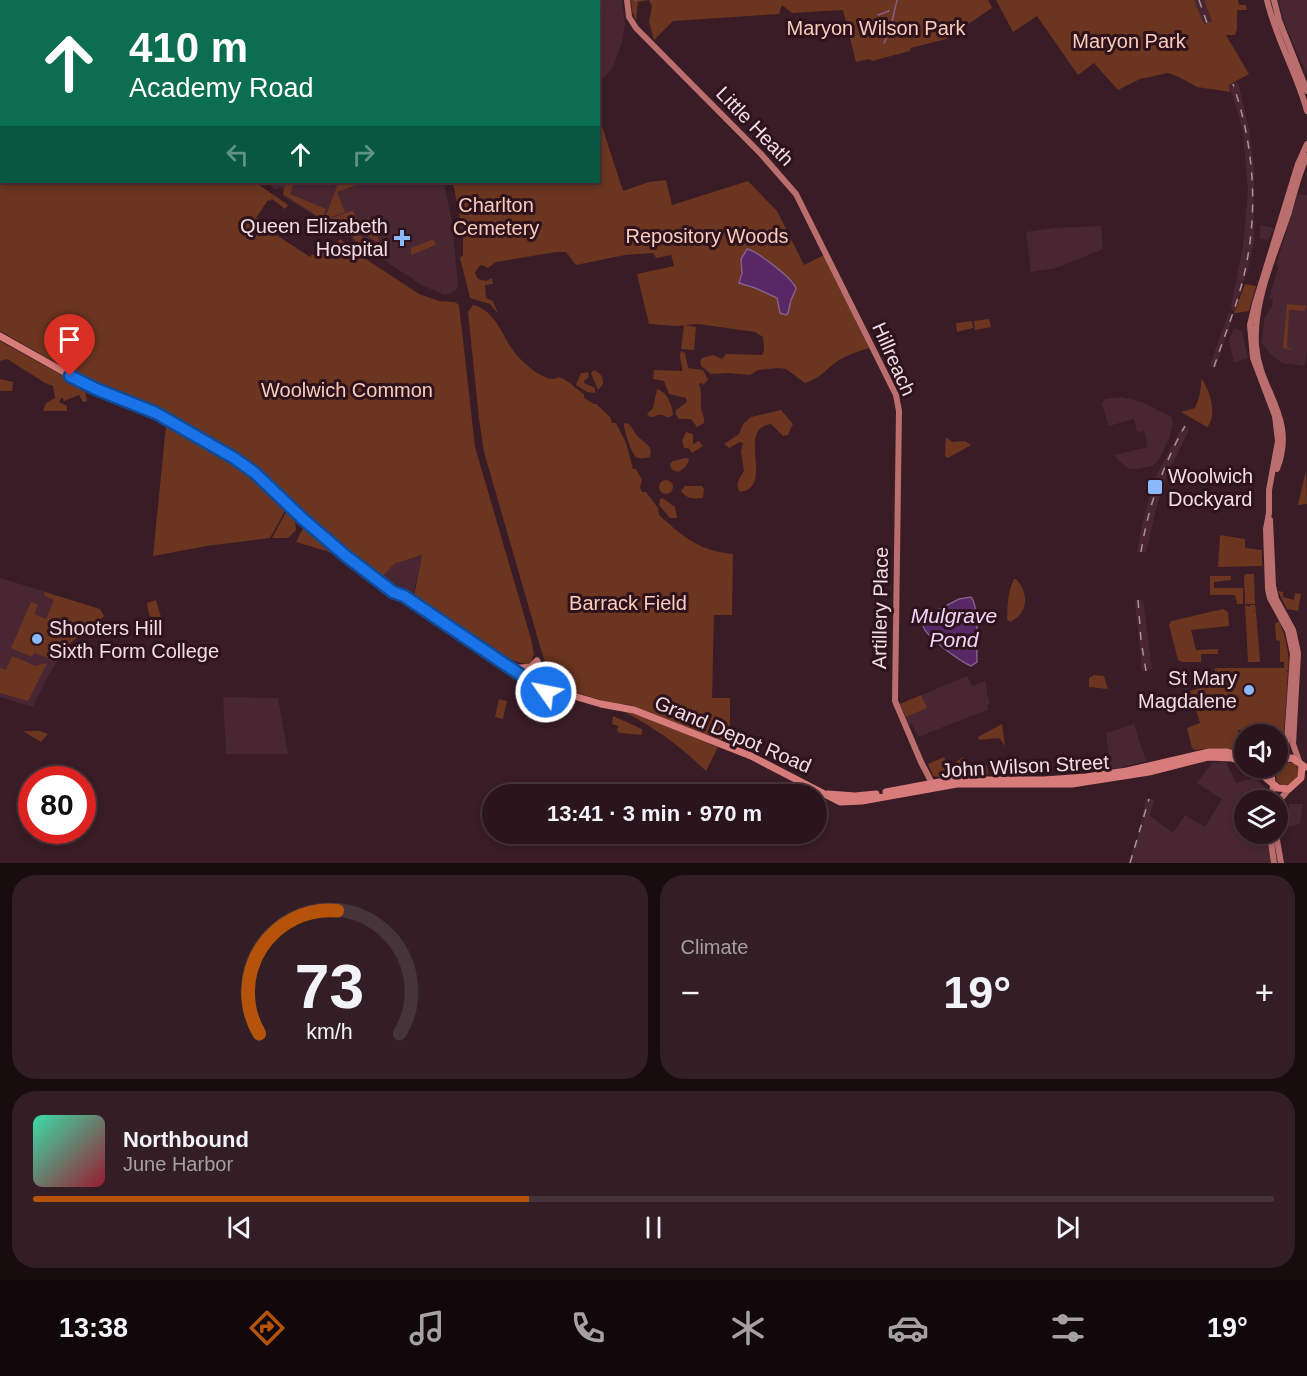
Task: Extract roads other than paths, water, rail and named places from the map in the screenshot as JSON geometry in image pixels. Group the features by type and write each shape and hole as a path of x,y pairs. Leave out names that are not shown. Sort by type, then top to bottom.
{"highway":[{"path":"0,336 91,387 156,413 234,458 255,473 346,556 399,595 404,596 539,688 601,708 619,708"},
{"path":"519,668 528,668 537,661"},
{"path":"506,664 519,668 557,691 619,708"},
{"path":"546,706 554,698 560,696"},
{"name":"Grand Depot Road","path":"619,708 634,710 752,756 840,802"},
{"name":"John Wilson Street","path":"848,796 873,795 930,783 972,778 1044,780 1077,778 1127,771 1209,752 1234,754"},
{"name":"John Wilson Street","path":"840,802 862,801 957,784 1072,784 1125,776 1208,757 1234,759"},
{"path":"1267,778 1280,789 1289,789 1303,781 1302,765 1288,758"},
{"path":"1272,778 1273,783"},
{"name":"Grand Depot Road","path":"828,794 848,796"}],"main road":[{"name":"Little Heath","path":"627,0 629,17 636,28 792,188 800,199 830,262"},
{"path":"1268,0 1276,33 1299,85 1307,111"},
{"path":"1274,0 1279,20 1307,91"},
{"path":"1302,765 1290,744 1293,654 1288,632 1269,594 1266,543 1269,490 1278,441 1277,424 1255,366 1250,335 1255,304 1295,172 1307,144"},
{"path":"1288,747 1298,653 1293,630 1276,599 1273,586 1269,505 1270,490 1284,441 1279,413 1258,357 1256,337 1265,289 1307,156"},
{"name":"Hillreach","path":"830,262 897,400 898,513"},
{"name":"Artillery Place","path":"898,513 896,704 930,783"},
{"path":"1273,783 1273,790"},
{"path":"1271,844 1274,863"},
{"path":"1278,844 1281,863"}],"water":[{"path":"747,249 775,266 794,285 796,289 786,315 780,313 777,298 739,283 742,273 741,259"},
{"name":"Mulgrave Pond","path":"971,597 977,618 977,662 971,666 951,654 929,635 925,630 923,620 926,616 959,599"}],"waterway":[{"path":"884,43 890,30 897,0"},
{"path":"878,15 889,11"}],"railway":[{"path":"1199,0 1207,23"},
{"path":"1214,367 1241,287 1252,227 1250,154 1233,84"},
{"path":"1141,552 1157,487 1185,426"},
{"path":"1138,600 1146,671"},
{"path":"1130,863 1149,799"}],"place":[{"name":"Queen Elizabeth Hospital","path":"402,238"},
{"name":"Woolwich Dockyard","path":"1155,487"},
{"name":"Shooters Hill Sixth Form College","path":"37,639"},
{"name":"St Mary Magdalene","path":"1249,690"}],"park label":[{"name":"Maryon Wilson Park","path":"876,28"},
{"name":"Maryon Park","path":"1129,41"},
{"name":"Charlton Cemetery","path":"496,216"},
{"name":"Repository Woods","path":"707,236"},
{"name":"Woolwich Common","path":"347,390"},
{"name":"Barrack Field","path":"628,603"}]}
